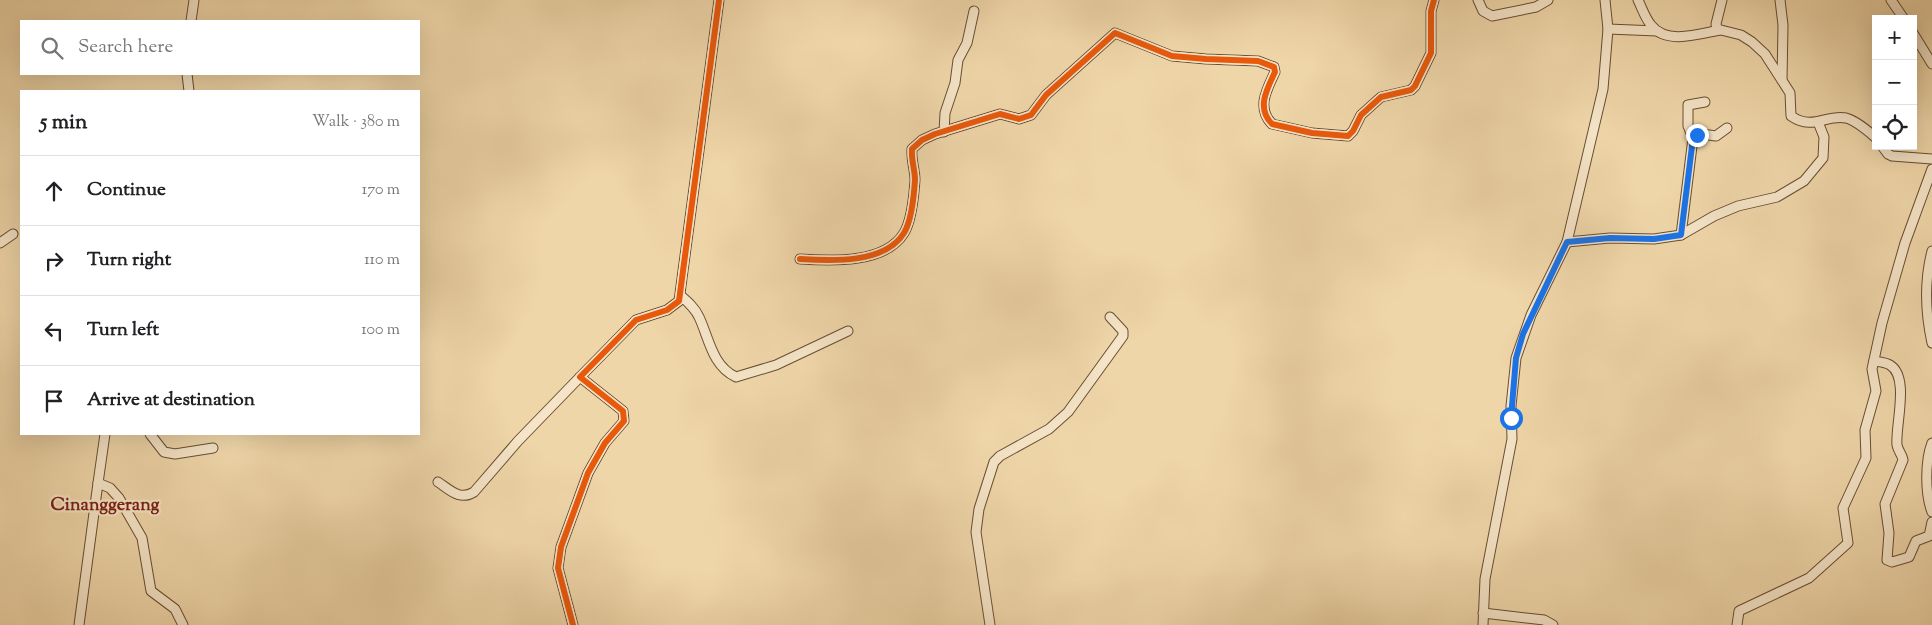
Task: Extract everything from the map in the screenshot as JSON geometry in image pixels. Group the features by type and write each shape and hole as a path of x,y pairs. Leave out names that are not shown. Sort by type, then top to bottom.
{"street":[{"path":"191,20 194,0"},
{"path":"438,482 459,496 467,496 474,492 518,441 636,320 667,310 679,301 719,0"},
{"path":"800,259 850,261 873,254 897,242 905,232 912,205 915,178 912,149 922,140 1000,114 1019,119 1031,116 1046,95 1115,34 1172,56 1258,60 1269,64 1274,67 1275,72 1263,106 1265,114 1272,124 1312,133 1348,136 1353,132 1361,116 1381,97 1411,90 1415,86 1431,53 1431,11 1434,0"},
{"path":"1478,0 1483,11 1492,16 1536,7 1548,0"},
{"path":"1483,625 1485,579 1512,439 1512,406 1516,358 1531,314 1567,242 1600,107 1608,29 1605,0"},
{"path":"1638,0 1651,25 1657,31"},
{"path":"1720,30 1716,24 1722,0"},
{"path":"1780,0 1783,25 1782,80"},
{"path":"1890,0 1901,15"},
{"path":"944,132 945,113 956,83 958,60 967,43 974,12"},
{"path":"1608,29 1657,31 1666,34 1690,36 1720,30 1731,31 1752,42 1765,54 1790,93 1792,116 1803,122 1845,118 1872,134"},
{"path":"1917,40 1932,64"},
{"path":"187,75 189,90"},
{"path":"1681,235 1693,138 1688,126 1688,105 1705,102"},
{"path":"1567,242 1610,238 1654,239 1681,235 1714,216 1738,206 1776,197 1804,181 1823,158 1824,137 1818,122"},
{"path":"1693,138 1702,134 1716,136 1727,128"},
{"path":"1885,150 1892,156 1932,159"},
{"path":"1737,625 1738,611 1809,578 1848,543 1843,508 1866,458 1865,430 1876,391 1872,377 1874,361 1889,294 1932,169"},
{"path":"0,243 12,234"},
{"path":"1932,251 1926,275 1928,325 1932,343"},
{"path":"681,296 694,308 721,366 736,376 776,365 848,331"},
{"path":"990,625 976,532 979,509 991,470 1000,456 1048,429 1068,412 1123,336 1123,331 1110,318"},
{"path":"1874,361 1888,364 1895,370 1898,376 1900,400 1897,446 1903,460 1884,504 1889,533 1887,560 1892,562 1909,557 1916,541 1929,536 1932,522"},
{"path":"573,625 558,568 561,547 588,473 605,443 624,421 623,412 580,377"},
{"path":"79,625 106,435"},
{"path":"151,435 164,452 175,454 214,448"},
{"path":"1932,444 1928,476 1929,504 1932,512"},
{"path":"98,483 110,488 119,498 142,538 151,591 175,609 183,625"},
{"path":"1483,613 1544,620 1553,625"}],"cycle path":[{"path":"573,625 558,568 561,547 588,473 605,443 624,421 623,411 580,377 636,320 667,310 679,301 719,0"},
{"path":"800,259 842,260 856,258 871,255 895,243 907,228 912,207 915,180 912,149 922,140 935,134 1000,114 1019,119 1031,115 1046,95 1115,33 1172,56 1258,61 1274,67 1275,72 1264,98 1265,112 1272,124 1312,133 1348,136 1353,131 1361,115 1381,97 1411,90 1415,86 1431,53 1431,11 1434,0"}],"district":[{"name":"Cinanggerang","path":"105,506"}],"route":[{"path":"1511,418 1516,358 1523,334 1567,242 1610,238 1654,239 1681,235 1693,138 1697,135"}]}
